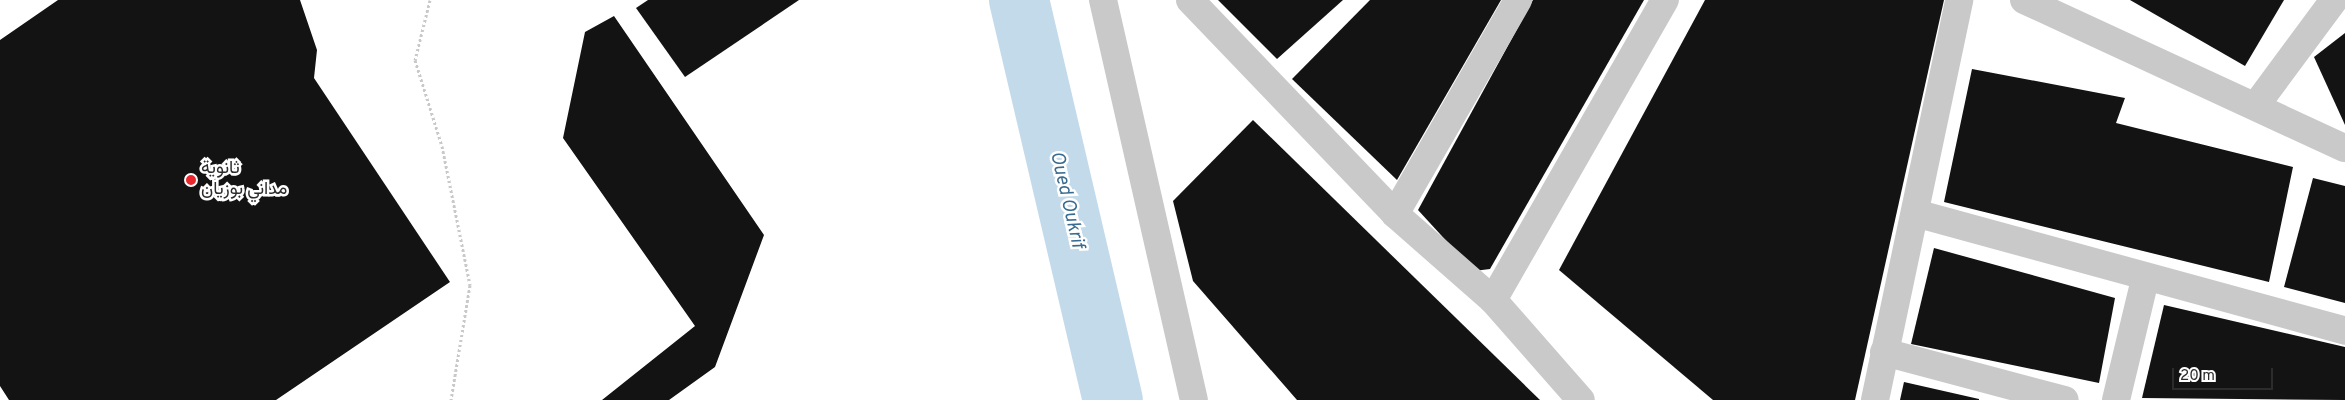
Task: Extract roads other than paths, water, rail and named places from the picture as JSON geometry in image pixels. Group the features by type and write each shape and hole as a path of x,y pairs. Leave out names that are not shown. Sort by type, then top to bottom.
{"street":[{"path":"1103,0 1194,400"},
{"path":"1190,0 1396,214 1493,300 1581,400"},
{"path":"1396,214 1518,0"},
{"path":"1493,300 1665,0"},
{"path":"1875,400 1959,0"},
{"path":"2024,0 2257,104 2345,148"},
{"path":"2257,104 2334,0"},
{"path":"1915,213 2145,279 2345,331"},
{"path":"2116,400 2145,279"},
{"path":"1884,352 2065,400"}],"waterway":[{"name":"Oued Oukrif","path":"1019,0 1113,400"}],"place":[{"name":"ثانوية مداني بوزيان","path":"191,180"}]}
